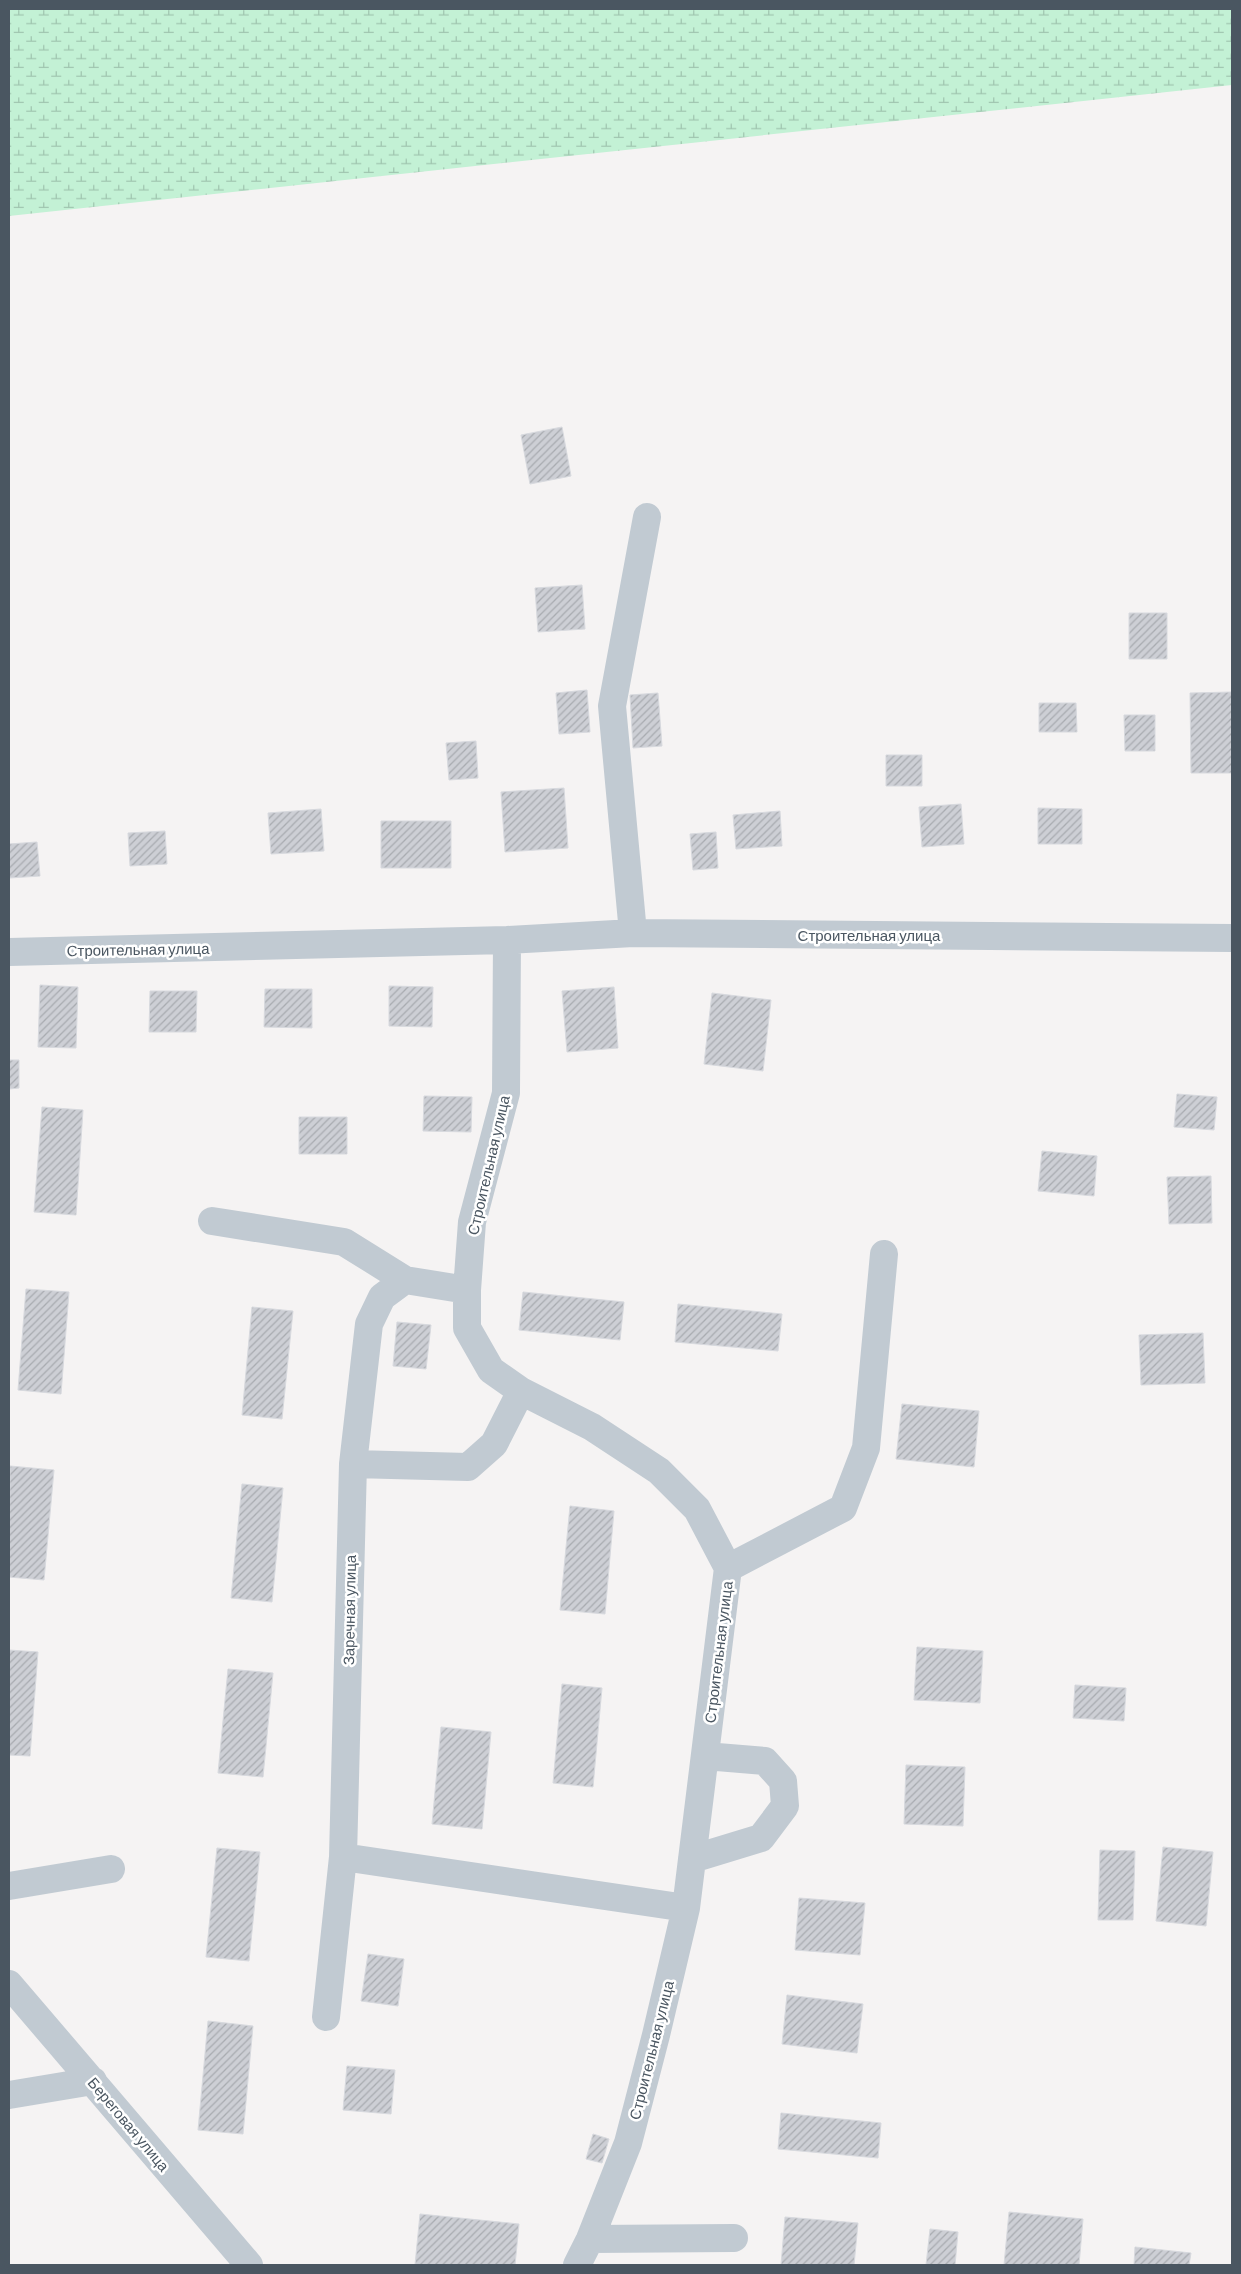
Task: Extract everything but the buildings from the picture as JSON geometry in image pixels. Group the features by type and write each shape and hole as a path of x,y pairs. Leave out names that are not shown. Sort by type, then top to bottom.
{"street":[{"path":"633,933 612,706 647,517"},
{"name":"Строительная улица","path":"9,952 506,940 633,933 1232,938"},
{"name":"Строительная улица","path":"506,940 506,1093 472,1222 466,1328 491,1370 521,1390 592,1427 659,1471 697,1509 728,1568 686,1908 628,2143 590,2239 577,2265"},
{"path":"212,1221 344,1242 406,1280 467,1290"},
{"path":"728,1568 843,1508 866,1448 884,1254"},
{"name":"Заречная улица","path":"326,2017 343,1857 353,1464 369,1324 382,1296 406,1280"},
{"path":"353,1464 468,1468 494,1444 521,1390"},
{"path":"692,1859 761,1838 785,1806 783,1781 765,1761 704,1756"},
{"path":"343,1857 686,1908"},
{"path":"9,1886 111,1869"},
{"name":"Береговая улица","path":"9,1984 249,2265"},
{"path":"9,2094 93,2081"},
{"path":"590,2239 734,2238"}],"green space":[{"path":"9,9 1232,9 1232,85 9,216"}]}
